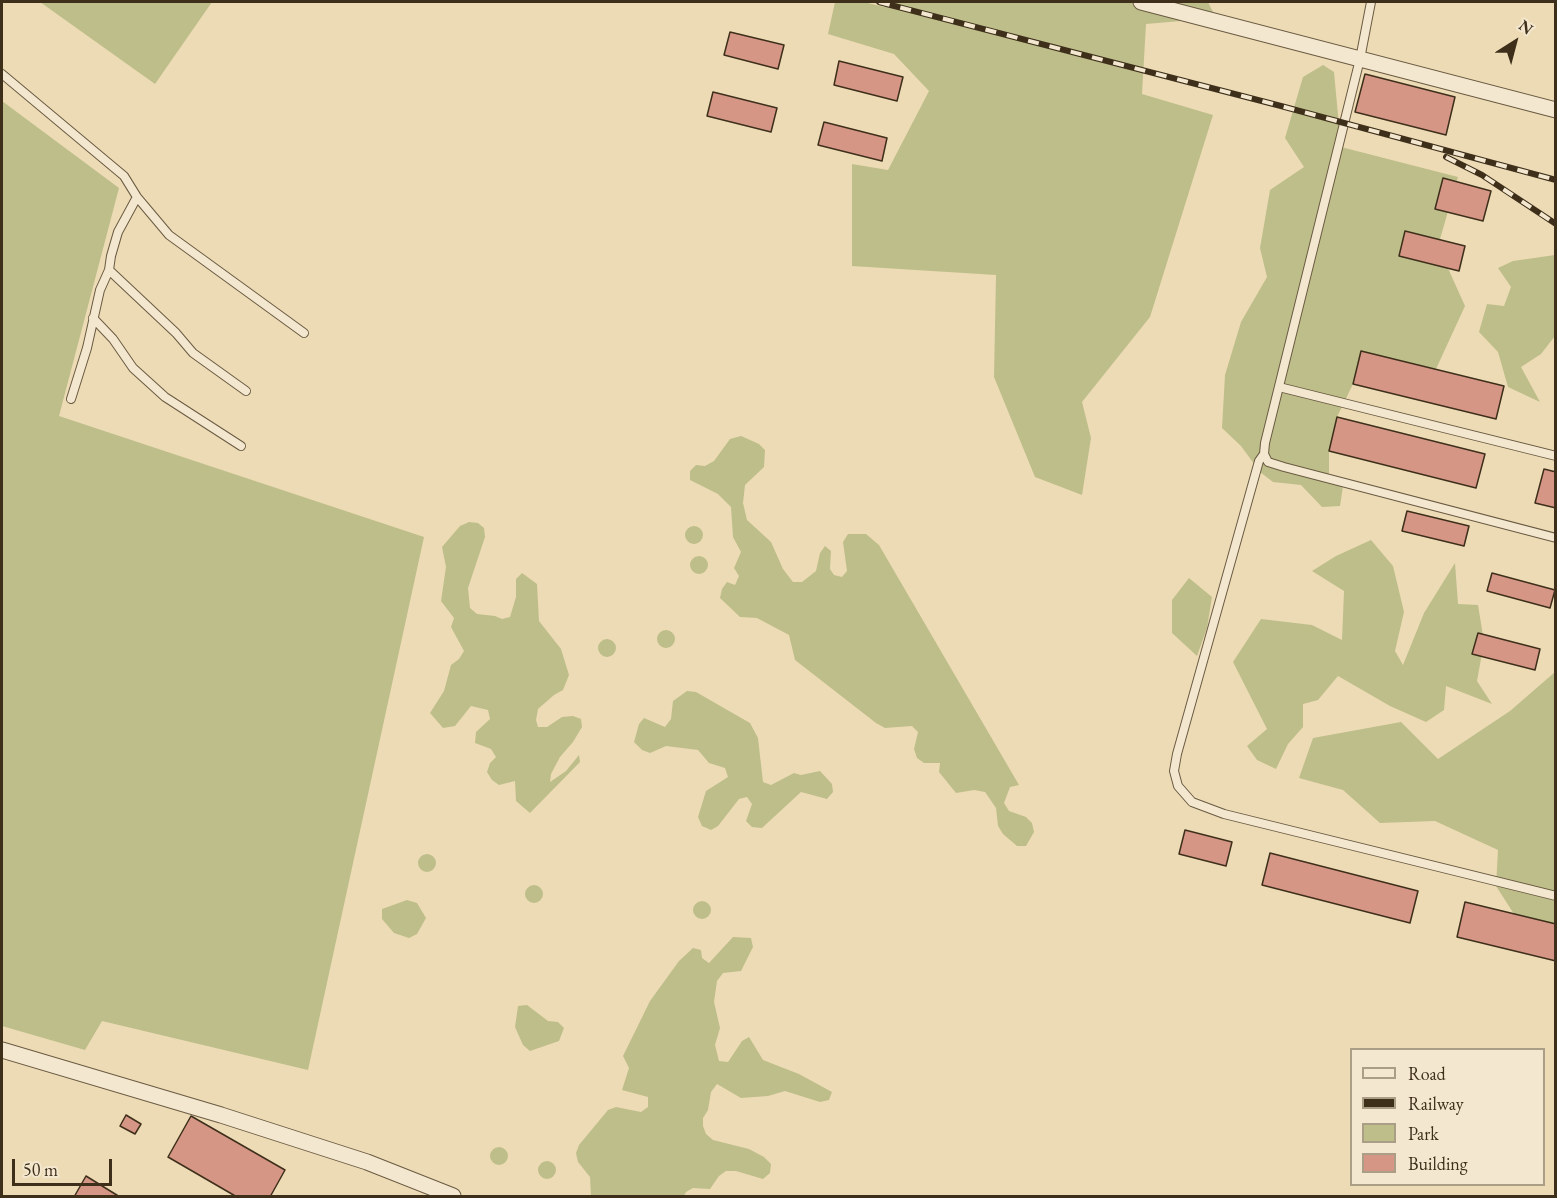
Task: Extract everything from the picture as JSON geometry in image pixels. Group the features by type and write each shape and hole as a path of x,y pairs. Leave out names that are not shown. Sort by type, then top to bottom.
{"street":[{"path":"1141,2 1556,110"},
{"path":"2,1050 221,1115 367,1162 453,1197"}],"lane":[{"path":"1371,2 1360,59 1264,454 1259,461 1174,771 1178,786 1192,802 1224,814 1556,896"},
{"path":"2,74 124,176 137,197 169,235 304,333"},
{"path":"71,399 87,348 100,290 110,270 111,256 118,232 137,197"},
{"path":"110,270 176,333 193,353 246,391"},
{"path":"93,318 113,339 134,368 165,397 241,446"},
{"path":"1279,387 1556,456"},
{"path":"1264,454 1268,462 1284,467 1556,538"}],"green space":[{"path":"40,2 212,2 155,84"},
{"path":"835,2 864,2 884,7 897,2 1208,2 1216,18 1146,24 1142,94 1213,115 1150,317 1082,402 1091,438 1082,495 1035,477 994,377 996,275 852,266 852,164 888,170 929,91 894,54 828,34"},
{"path":"1323,65 1334,72 1341,147 1458,177 1438,246 1465,306 1436,369 1362,351 1353,384 1337,417 1329,451 1329,477 1343,486 1340,506 1322,507 1301,485 1273,482 1260,472 1241,446 1222,428 1225,375 1241,322 1267,277 1260,248 1270,190 1304,167 1285,138 1303,77"},
{"path":"2,101 119,188 59,416 424,537 308,1070 102,1021 85,1050 2,1026"},
{"path":"1555,255 1555,336 1541,354 1521,367 1540,402 1508,387 1498,352 1479,332 1487,304 1504,306 1511,287 1498,268 1513,261"},
{"path":"741,436 759,444 765,450 764,467 745,485 743,503 747,520 771,542 783,569 793,582 802,582 816,571 820,553 825,546 831,551 830,569 834,575 842,577 847,571 843,542 848,534 866,534 879,545 1019,785 1010,787 1004,803 1009,811 1026,817 1032,823 1034,832 1026,846 1017,846 1003,834 998,826 996,808 985,792 974,790 956,793 939,772 940,763 924,763 917,758 914,749 918,732 912,726 885,728 876,723 795,660 789,635 757,618 740,617 720,598 727,582 735,585 739,576 734,568 741,552 733,537 731,507 718,494 690,480 690,471 696,465 705,466 714,461 730,439"},
{"path":"469,522 478,523 484,528 485,537 468,588 470,608 477,614 502,619 510,617 516,597 516,579 522,573 537,584 539,621 561,649 569,675 563,690 538,709 536,720 538,727 547,727 562,717 573,716 581,719 582,727 560,757 551,774 550,782 566,771 579,755 580,762 530,813 516,801 515,781 499,785 492,780 487,772 490,763 496,757 491,749 475,743 476,732 490,719 488,710 471,706 455,726 443,728 430,713 444,691 451,665 464,651 451,627 454,618 441,601 446,567 442,547 460,526"},
{"path":"694,526 700,529 703,535 700,541 694,544 688,541 685,535 688,529"},
{"path":"1371,540 1393,566 1404,612 1395,651 1403,665 1424,613 1455,563 1458,604 1478,605 1484,642 1477,681 1492,704 1446,686 1444,710 1426,722 1390,706 1338,676 1318,700 1303,704 1303,727 1288,744 1276,769 1257,760 1247,746 1267,729 1233,662 1261,619 1312,625 1342,640 1344,591 1312,571 1336,556"},
{"path":"699,556 705,559 708,565 705,571 699,574 693,571 690,565 693,559"},
{"path":"1189,578 1212,597 1207,628 1197,656 1172,633 1172,600"},
{"path":"666,630 672,633 675,639 672,645 666,648 660,645 657,639 660,633"},
{"path":"607,639 613,642 616,648 613,654 607,657 601,654 598,648 601,642"},
{"path":"1555,672 1555,924 1514,914 1496,886 1498,850 1435,821 1380,823 1343,790 1299,778 1313,738 1401,722 1438,759 1510,711"},
{"path":"687,691 696,692 750,723 758,738 763,782 771,785 794,773 801,775 820,771 832,784 833,792 827,799 801,792 762,828 752,827 746,821 752,804 747,797 739,799 718,826 711,830 702,826 698,817 706,791 728,777 725,768 709,763 698,750 666,746 650,753 642,750 634,742 639,724 644,718 665,727 671,719 673,701"},
{"path":"427,854 433,857 436,863 433,869 427,872 421,869 418,863 421,857"},
{"path":"534,885 540,888 543,894 540,900 534,903 528,900 525,894 528,888"},
{"path":"407,900 417,903 426,918 417,934 409,938 394,933 382,919 382,909"},
{"path":"702,901 708,904 711,910 708,916 702,919 696,916 693,910 696,904"},
{"path":"733,937 751,938 753,947 741,971 723,973 717,981 714,1002 720,1028 715,1045 719,1061 728,1062 742,1041 749,1037 763,1060 799,1074 832,1092 829,1100 820,1102 785,1091 768,1096 741,1098 717,1084 711,1092 708,1110 703,1118 706,1134 713,1140 749,1149 764,1157 771,1164 770,1173 763,1179 736,1171 726,1171 719,1176 710,1189 693,1188 684,1196 591,1196 590,1177 578,1162 576,1153 579,1145 608,1110 616,1107 641,1112 648,1107 648,1097 622,1090 629,1068 623,1056 650,1001 679,961 693,948 701,950 702,958 709,963"},
{"path":"527,1005 548,1021 558,1022 564,1028 559,1041 530,1051 523,1045 515,1027 518,1006"},
{"path":"499,1147 505,1150 508,1156 505,1162 499,1165 493,1162 490,1156 493,1150"},
{"path":"547,1161 553,1164 556,1170 553,1176 547,1179 541,1176 538,1170 541,1164"}],"building":[{"path":"730,32 784,45 778,69 724,55"},
{"path":"839,61 903,77 897,101 834,85"},
{"path":"1365,74 1455,97 1446,135 1355,112"},
{"path":"713,92 777,108 771,132 707,116"},
{"path":"824,122 887,138 882,161 818,145"},
{"path":"1443,178 1491,191 1483,221 1435,209"},
{"path":"1405,231 1465,246 1459,271 1399,256"},
{"path":"1361,351 1504,386 1496,419 1353,384"},
{"path":"1337,417 1485,454 1476,488 1329,451"},
{"path":"1544,469 1556,472 1556,508 1535,503"},
{"path":"1407,511 1469,526 1464,546 1402,531"},
{"path":"1492,573 1555,590 1550,608 1487,591"},
{"path":"1478,633 1540,649 1535,670 1472,654"},
{"path":"1185,830 1232,842 1226,866 1179,854"},
{"path":"1270,853 1418,891 1410,923 1262,885"},
{"path":"1465,902 1556,924 1556,961 1457,937"},
{"path":"126,1115 141,1124 135,1134 120,1126"},
{"path":"191,1116 285,1170 270,1197 237,1197 168,1157"},
{"path":"86,1176 120,1197 74,1197"}],"railway":[{"path":"879,2 1556,180"},
{"path":"1446,157 1482,175 1556,224"}]}
